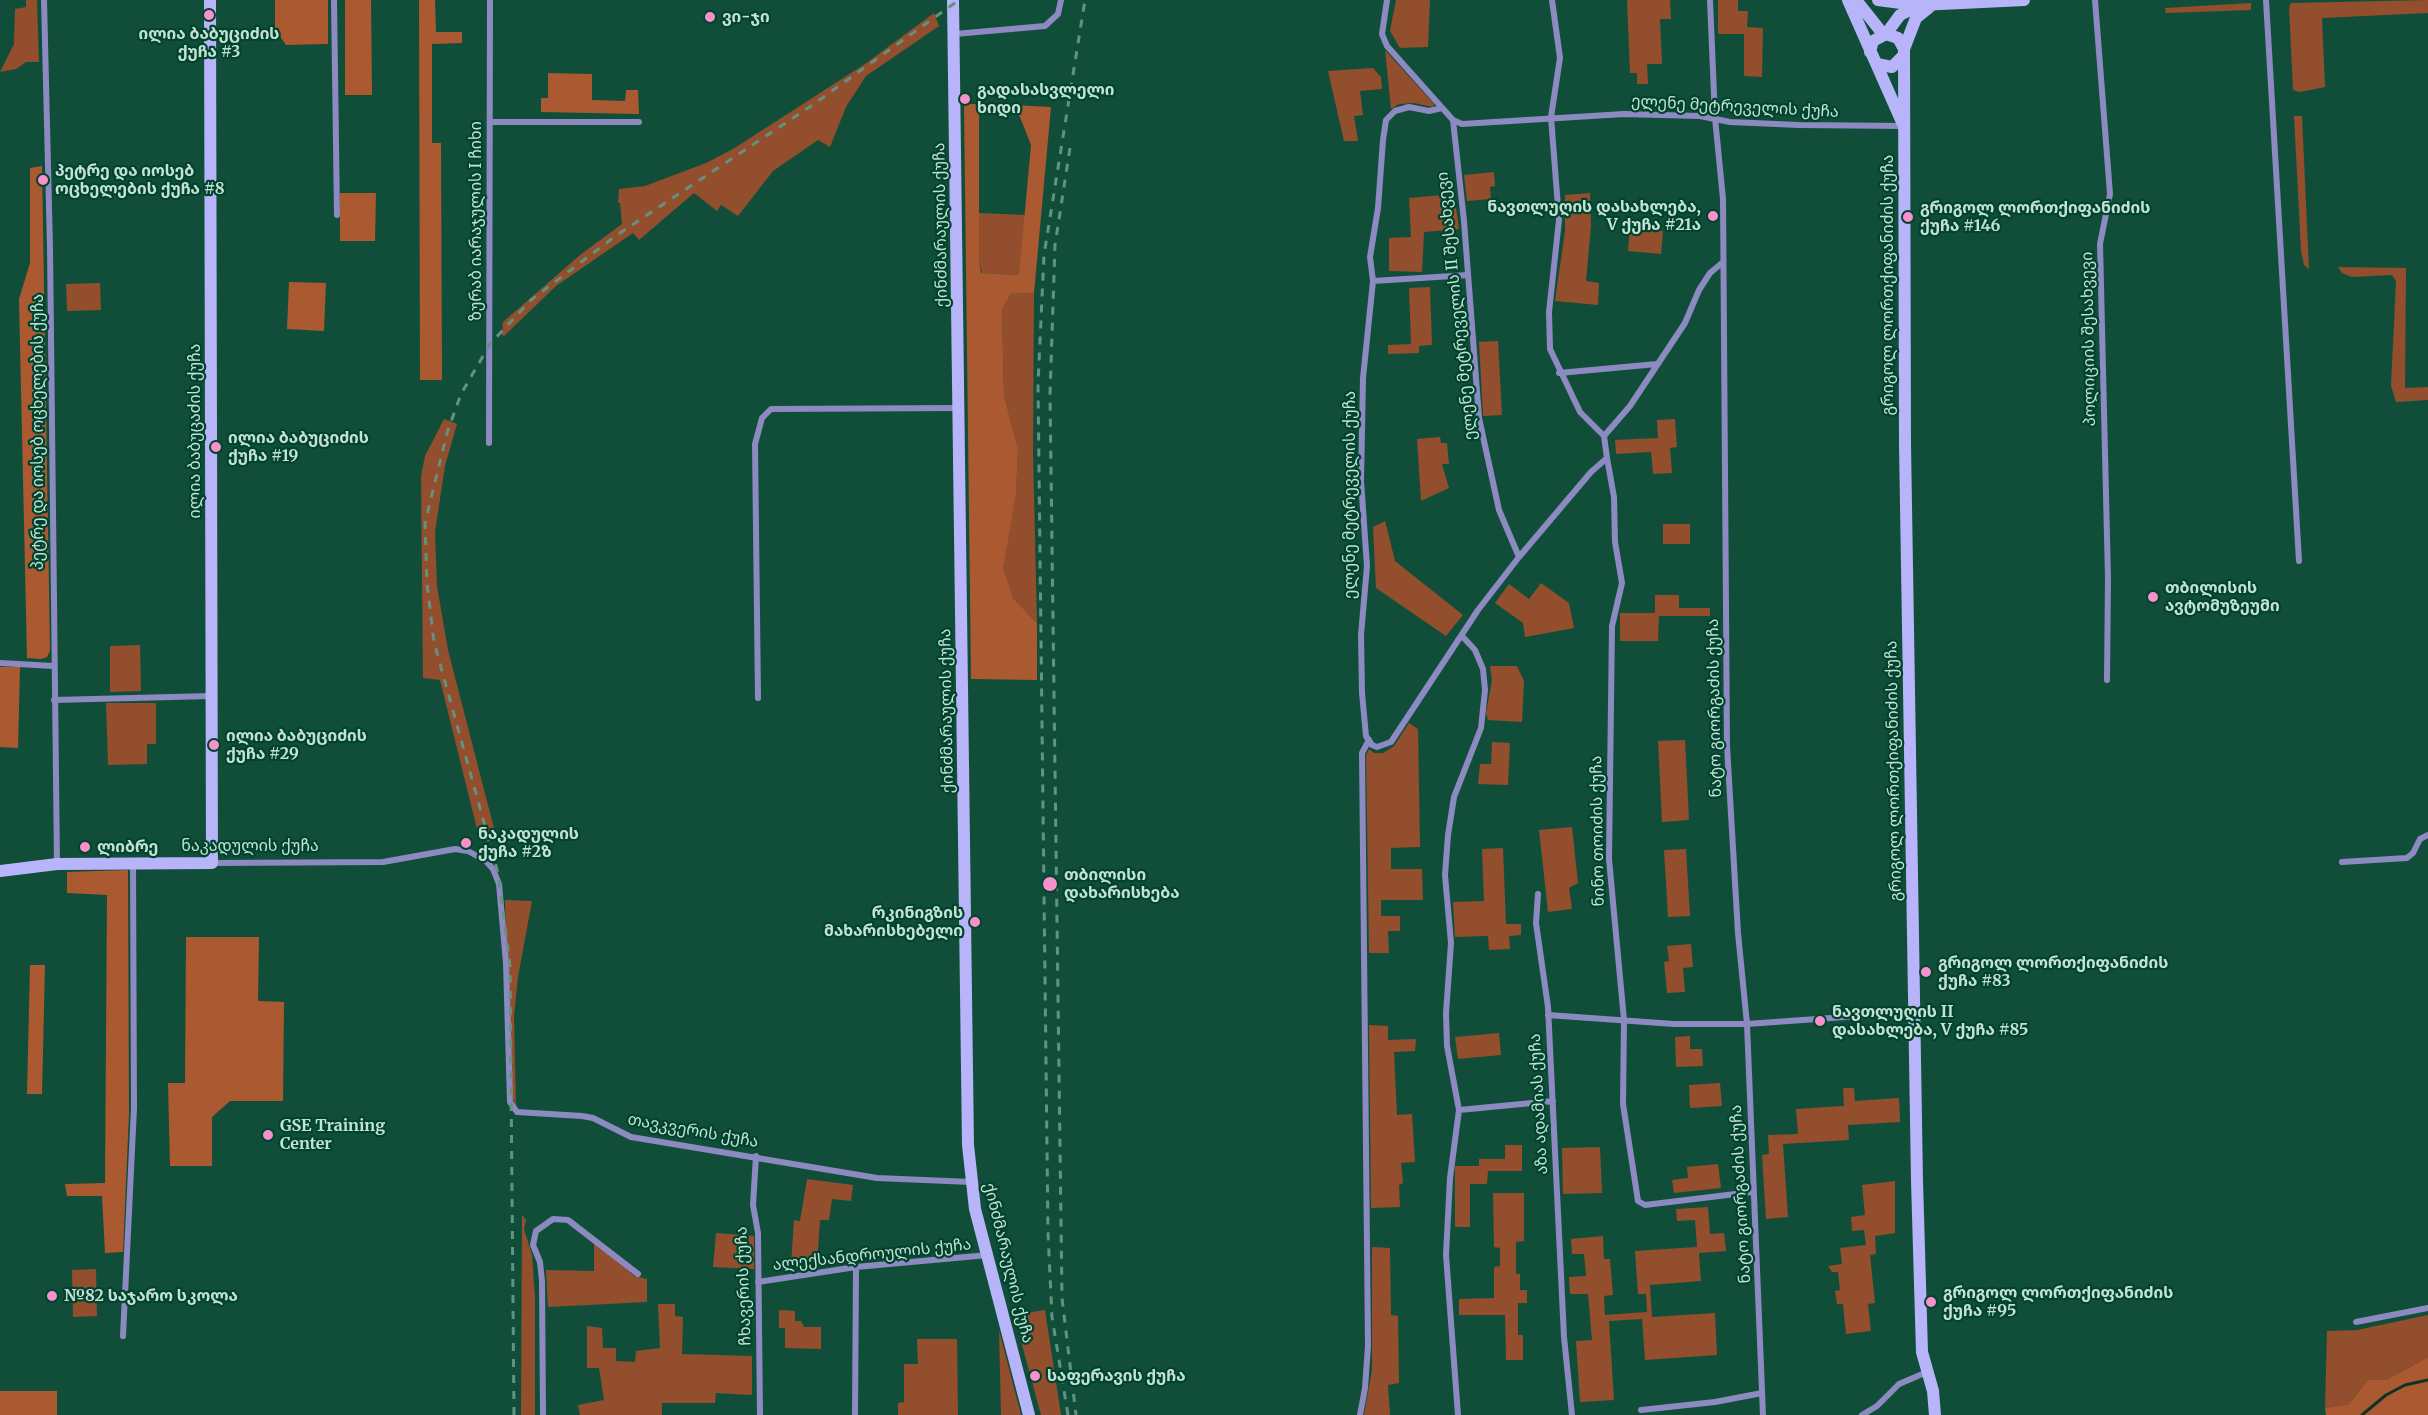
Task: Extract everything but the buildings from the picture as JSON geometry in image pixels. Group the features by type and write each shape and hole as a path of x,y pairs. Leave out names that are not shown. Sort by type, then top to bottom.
{"street":[{"name":"პეტრე და იოსებ ოცხელების ქუჩა","path":"44,0 50,248 57,864"},
{"name":"ილია ბაბუცაძის ქუჩა","path":"210,0 212,863"},
{"path":"334,0 337,215"},
{"name":"ზურაბ იარაჯულის I ჩიხი","path":"489,442 490,0"},
{"name":"ქინძმარაულის ქუჩა","path":"953,0 968,1145 971,1182 1029,1415"},
{"path":"955,34 1045,26 1058,14 1061,0"},
{"path":"1387,0 1382,34 1384,41 1453,120"},
{"path":"1552,0 1560,58 1551,117 1559,220 1548,331 1550,349 1559,373 1580,412 1604,436 1630,406 1685,323 1699,290 1710,273 1722,263"},
{"name":"ნატო გიორგაძის ქუჩა","path":"1710,0 1715,118 1723,199 1727,746 1738,929 1747,1024 1752,1192 1762,1353 1763,1415"},
{"path":"1848,0 1877,64 1892,67 1904,53 1916,18 1927,5"},
{"path":"1856,0 1885,34 1899,38 1904,53"},
{"path":"1878,0 1903,5 2024,0"},
{"name":"პოლიციის შესახვევი","path":"2095,0 2110,194 2100,244 2108,578 2107,680"},
{"path":"2266,0 2300,561"},
{"path":"1870,52 1874,41 1885,34 1900,15 1927,5"},
{"name":"გრიგოლ ლორთქიფანიძის ქუჩა","path":"1904,53 1905,444 1922,1352 1935,1415"},
{"name":"გრიგოლ ლორთქიფანიძის ქუჩა","path":"1877,64 1904,126"},
{"name":"ელენე მეტრეველის ქუჩა","path":"1369,740 1362,693 1362,635 1366,567 1361,481 1363,378 1373,281 1370,257 1378,208 1386,120 1401,109 1420,108 1429,111 1442,108"},
{"name":"ელენე მეტრეველის ქუჩა","path":"1453,120 1462,124 1624,114 1814,126 1904,126"},
{"name":"ელენე მეტრეველის II შესახვევი","path":"1453,120 1479,418 1499,510 1519,557"},
{"path":"490,122 639,122"},
{"path":"1373,281 1468,275"},
{"path":"1559,373 1657,364"},
{"path":"758,698 755,444 762,418 771,409 960,408"},
{"name":"ნინო თოიძის ქუჩა","path":"1604,436 1614,497 1615,542 1622,583 1611,626 1609,859 1624,1020 1623,1104 1641,1204 1752,1192"},
{"path":"1360,1415 1365,1388 1368,1346 1362,753 1369,740 1377,747 1391,742 1462,636 1519,557 1591,472 1607,458"},
{"path":"1458,1415 1446,1255 1450,1178 1459,1110 1451,1079 1447,1046 1446,1013 1451,943 1445,875 1454,796 1481,728 1485,690 1483,669 1474,650 1462,636"},
{"path":"0,663 53,666"},
{"path":"54,700 212,696"},
{"path":"2342,862 2407,858 2413,853 2420,840 2428,835"},
{"name":"ნაკადულის ქუჩა","path":"0,870 57,864 383,862 455,849 477,855 493,868"},
{"path":"123,1336 134,1108 133,863"},
{"name":"თავკვერის ქუჩა","path":"493,868 499,884 506,963 508,1083 513,1110 593,1118 631,1137 878,1178 971,1182"},
{"path":"1538,894 1536,923 1548,1015"},
{"name":"აზა ადამიას ქუჩა","path":"1572,1415 1564,1337 1548,1015 1674,1024 1747,1024 1915,1011"},
{"path":"1459,1110 1553,1101"},
{"name":"ჩხავერის ქუჩა","path":"756,1156 753,1205 758,1233 760,1415"},
{"path":"543,1415 542,1281 540,1262 533,1245 536,1231 553,1219 568,1220 638,1274"},
{"name":"ალექსანდროულის ქუჩა","path":"758,1282 856,1267 988,1255"},
{"path":"855,1415 856,1267"},
{"path":"2356,1322 2428,1308"},
{"path":"1862,1415 1877,1406 1899,1384 1927,1372"},
{"path":"1641,1410 1714,1402 1762,1393"}],"shaded area":[{"path":"26,0 37,0 39,62 26,62 16,69 0,72 14,44 15,9 26,7"},
{"path":"275,0 328,0 328,44 286,45 275,29"},
{"path":"345,0 371,0 372,95 345,95"},
{"path":"419,0 435,0 436,32 462,32 462,43 432,44 432,143 441,143 442,380 420,380"},
{"path":"1396,0 1430,0 1428,47 1400,48 1390,31"},
{"path":"1627,0 1670,0 1671,19 1660,19 1662,64 1647,64 1648,84 1637,84 1637,73 1630,73"},
{"path":"1718,0 1738,0 1738,11 1748,11 1747,27 1763,28 1762,77 1744,76 1744,34 1718,34"},
{"path":"2428,0 2428,13 2322,18 2325,87 2300,92 2293,90 2289,8 2291,3"},
{"path":"2251,3 2251,10 2166,13 2165,8"},
{"path":"934,13 939,26 866,76 846,107 830,147 818,140 773,171 738,216 721,205 717,211 694,193 639,240 633,233 556,286 504,336 502,335 503,322 580,255 622,224 620,203 618,203 619,189 645,186 706,163 733,149 865,64"},
{"path":"1385,50 1434,104 1433,107 1414,103 1399,104 1391,109"},
{"path":"1373,68 1381,77 1382,89 1360,91 1363,115 1354,116 1358,141 1344,141 1328,71"},
{"path":"548,73 592,74 592,100 625,101 626,90 638,90 639,114 541,112 541,98 548,98"},
{"path":"964,104 979,104 979,261 981,273 1019,275 1031,145 1020,117 1012,105 1051,107 1034,293 1011,294 1002,309 1004,395 1018,449 1016,495 1003,568 1013,598 1037,623 1037,680 971,679"},
{"path":"2294,116 2302,116 2309,269 2304,265 2301,251"},
{"path":"42,166 50,651 47,657 41,659 27,658 19,299 30,263 30,168"},
{"path":"1494,172 1495,186 1490,187 1491,199 1467,201 1464,175"},
{"path":"340,193 376,193 375,241 340,241"},
{"path":"1590,193 1591,226 1586,281 1599,283 1598,305 1555,301 1565,231 1565,195"},
{"path":"1454,194 1459,229 1424,232 1422,272 1389,271 1389,238 1411,237 1409,198"},
{"path":"979,213 1025,215 1020,275 982,273 979,261"},
{"path":"1630,228 1663,231 1661,254 1628,251"},
{"path":"2338,267 2406,268 2405,388 2428,387 2428,400 2396,402 2391,386 2396,281 2392,275 2352,277 2342,273"},
{"path":"289,282 326,283 324,331 287,329"},
{"path":"100,283 101,310 67,311 66,284"},
{"path":"1430,287 1432,345 1419,346 1419,353 1388,354 1388,345 1411,344 1409,288"},
{"path":"1034,293 1033,453 1037,623 1013,598 1002,568 1016,495 1018,449 1004,395 1002,309 1011,294"},
{"path":"1498,341 1502,415 1483,416 1479,342"},
{"path":"444,419 457,424 445,466 435,532 437,586 448,650 496,836 480,841 440,680 423,678 421,476 425,456"},
{"path":"1675,419 1677,447 1670,448 1672,473 1653,474 1651,452 1616,454 1615,440 1658,438 1657,420"},
{"path":"1440,437 1441,443 1447,443 1449,464 1442,464 1449,488 1421,501 1417,439"},
{"path":"1385,521 1395,561 1463,615 1446,636 1376,588 1373,527"},
{"path":"1663,524 1690,524 1690,544 1663,544"},
{"path":"1541,583 1569,603 1574,628 1525,637 1523,623 1495,603 1509,584 1529,599"},
{"path":"1655,595 1679,595 1679,608 1710,608 1710,616 1659,616 1658,641 1620,641 1620,613 1655,613"},
{"path":"140,645 141,691 110,692 110,646"},
{"path":"1490,666 1517,666 1524,681 1522,722 1488,720 1486,713 1492,680"},
{"path":"0,667 20,667 18,748 0,747"},
{"path":"106,703 156,703 156,744 147,744 147,764 108,765"},
{"path":"1409,723 1418,729 1420,847 1391,848 1391,869 1422,869 1423,900 1381,900 1381,916 1400,916 1400,931 1388,931 1389,953 1369,953 1366,755 1369,749 1374,753 1383,753 1394,746"},
{"path":"1685,740 1689,820 1662,822 1658,741"},
{"path":"1492,742 1510,743 1508,785 1478,784 1480,764 1491,764"},
{"path":"1572,827 1578,883 1569,888 1572,909 1548,912 1539,830"},
{"path":"1503,848 1506,924 1521,924 1521,935 1509,936 1510,949 1489,950 1488,936 1455,937 1453,902 1484,901 1482,849"},
{"path":"1686,849 1690,916 1668,917 1664,850"},
{"path":"128,870 129,1113 123,1252 105,1253 102,1196 67,1196 65,1184 105,1183 107,895 67,893 67,872"},
{"path":"505,900 532,901 518,977 514,1016 516,1106 511,1094"},
{"path":"186,937 259,937 258,1001 284,1002 283,1101 230,1101 212,1117 212,1166 170,1166 168,1083 185,1083"},
{"path":"1691,944 1693,967 1683,968 1685,992 1667,993 1664,962 1669,961 1667,946"},
{"path":"30,965 45,965 42,1094 27,1094"},
{"path":"1369,1025 1388,1026 1388,1040 1416,1039 1415,1051 1394,1052 1397,1115 1412,1114 1415,1162 1401,1163 1403,1183 1399,1185 1400,1207 1371,1208"},
{"path":"1499,1033 1501,1055 1458,1059 1455,1037"},
{"path":"1690,1036 1690,1049 1702,1049 1703,1066 1676,1067 1675,1037"},
{"path":"1720,1083 1722,1106 1690,1108 1689,1085"},
{"path":"1843,1088 1854,1088 1855,1101 1899,1098 1900,1122 1848,1125 1849,1140 1783,1144 1788,1217 1766,1219 1762,1155 1769,1154 1768,1135 1798,1134 1796,1109 1844,1106"},
{"path":"1505,1145 1522,1145 1522,1171 1488,1171 1487,1184 1470,1184 1470,1227 1455,1227 1455,1166 1479,1166 1479,1159 1505,1159"},
{"path":"1600,1147 1602,1193 1563,1194 1562,1148"},
{"path":"1718,1164 1721,1188 1674,1193 1672,1180 1688,1178 1687,1167"},
{"path":"807,1179 853,1185 851,1201 832,1199 829,1220 820,1220 817,1263 791,1266 794,1220 800,1221"},
{"path":"1895,1181 1895,1233 1875,1236 1876,1254 1870,1255 1875,1303 1868,1304 1871,1331 1846,1334 1843,1304 1837,1304 1835,1291 1840,1290 1838,1272 1832,1272 1828,1266 1842,1264 1840,1248 1866,1245 1864,1230 1852,1231 1851,1217 1865,1215 1862,1185"},
{"path":"1493,1193 1524,1193 1524,1241 1516,1242 1516,1274 1520,1274 1520,1290 1527,1290 1527,1303 1518,1303 1518,1335 1523,1335 1523,1360 1506,1360 1505,1315 1459,1315 1459,1299 1494,1298 1494,1267 1500,1266 1500,1248 1494,1247"},
{"path":"1708,1207 1710,1234 1724,1233 1726,1251 1699,1253 1701,1281 1650,1285 1652,1317 1715,1313 1717,1355 1645,1360 1642,1319 1609,1321 1614,1400 1580,1402 1576,1341 1592,1340 1588,1294 1570,1294 1569,1277 1586,1276 1584,1254 1572,1254 1571,1239 1603,1236 1604,1259 1610,1259 1613,1295 1604,1296 1605,1315 1647,1312 1646,1294 1638,1294 1635,1251 1697,1247 1695,1220 1677,1221 1676,1209"},
{"path":"522,1215 526,1220 524,1229 532,1255 535,1298 535,1415 521,1415"},
{"path":"716,1233 754,1236 754,1269 713,1267"},
{"path":"594,1242 616,1258 634,1276 647,1279 647,1302 548,1307 546,1270 594,1271"},
{"path":"1372,1247 1390,1248 1391,1315 1398,1316 1399,1383 1388,1385 1390,1415 1364,1415 1372,1370"},
{"path":"96,1269 97,1316 73,1317 72,1270"},
{"path":"658,1304 675,1304 675,1316 683,1317 682,1354 752,1356 752,1395 716,1393 715,1403 662,1403 662,1415 580,1415 578,1405 604,1400 599,1368 587,1368 587,1326 602,1328 603,1348 616,1348 616,1361 635,1362 636,1351 660,1348"},
{"path":"779,1310 795,1311 795,1321 801,1321 804,1327 821,1327 821,1349 785,1348 785,1328 779,1328"},
{"path":"1045,1310 1061,1415 1041,1415 1014,1315"},
{"path":"2428,1315 2428,1357 2386,1380 2368,1380 2349,1404 2325,1408 2327,1331 2357,1330"},
{"path":"999,1330 1021,1415 1001,1415"},
{"path":"917,1339 957,1339 958,1415 898,1415 898,1403 904,1402 904,1364 918,1364"},
{"path":"2428,1357 2428,1415 2326,1415 2325,1408 2349,1404 2368,1380 2386,1380"},
{"path":"0,1391 57,1391 57,1415 0,1415"}],"waterway":[{"path":"2362,1415 2386,1395 2405,1385 2428,1380"}],"railway":[{"path":"514,1415 510,965 498,873 434,642 427,584 425,523 447,433 461,394 490,344 531,300 617,235 811,106 959,0"},
{"path":"1068,1415 1052,1317 1048,1233 1038,384 1044,255 1085,0"},
{"path":"1070,148 1055,245 1050,394 1062,1298 1076,1415"}],"place":[{"name":"ილია ბაბუციძის ქუჩა #3","path":"209,15"},
{"name":"ვი-ჯი","path":"710,17"},
{"name":"გადასასვლელი ხიდი","path":"965,99"},
{"name":"პეტრე და იოსებ ოცხელების ქუჩა #8","path":"43,180"},
{"name":"ნავთლუღის დასახლება, V ქუჩა #21ა","path":"1713,216"},
{"name":"გრიგოლ ლორთქიფანიძის ქუჩა #146","path":"1908,217"},
{"name":"ილია ბაბუციძის ქუჩა #19","path":"216,447"},
{"name":"თბილისის ავტომუზეუმი","path":"2153,597"},
{"name":"ილია ბაბუციძის ქუჩა #29","path":"214,745"},
{"name":"ნაკადულის ქუჩა #2ზ","path":"466,843"},
{"name":"ლიბრე","path":"85,847"},
{"name":"თბილისი დახარისხება","path":"1050,884"},
{"name":"რკინიგზის მახარისხებელი","path":"975,922"},
{"name":"გრიგოლ ლორთქიფანიძის ქუჩა #83","path":"1926,972"},
{"name":"ნავთლუღის II დასახლება, V ქუჩა #85","path":"1820,1021"},
{"name":"GSE Training Center","path":"268,1135"},
{"name":"№82 საჯარო სკოლა","path":"52,1296"},
{"name":"გრიგოლ ლორთქიფანიძის ქუჩა #95","path":"1931,1302"},
{"name":"საფერავის ქუჩა","path":"1035,1376"}]}
